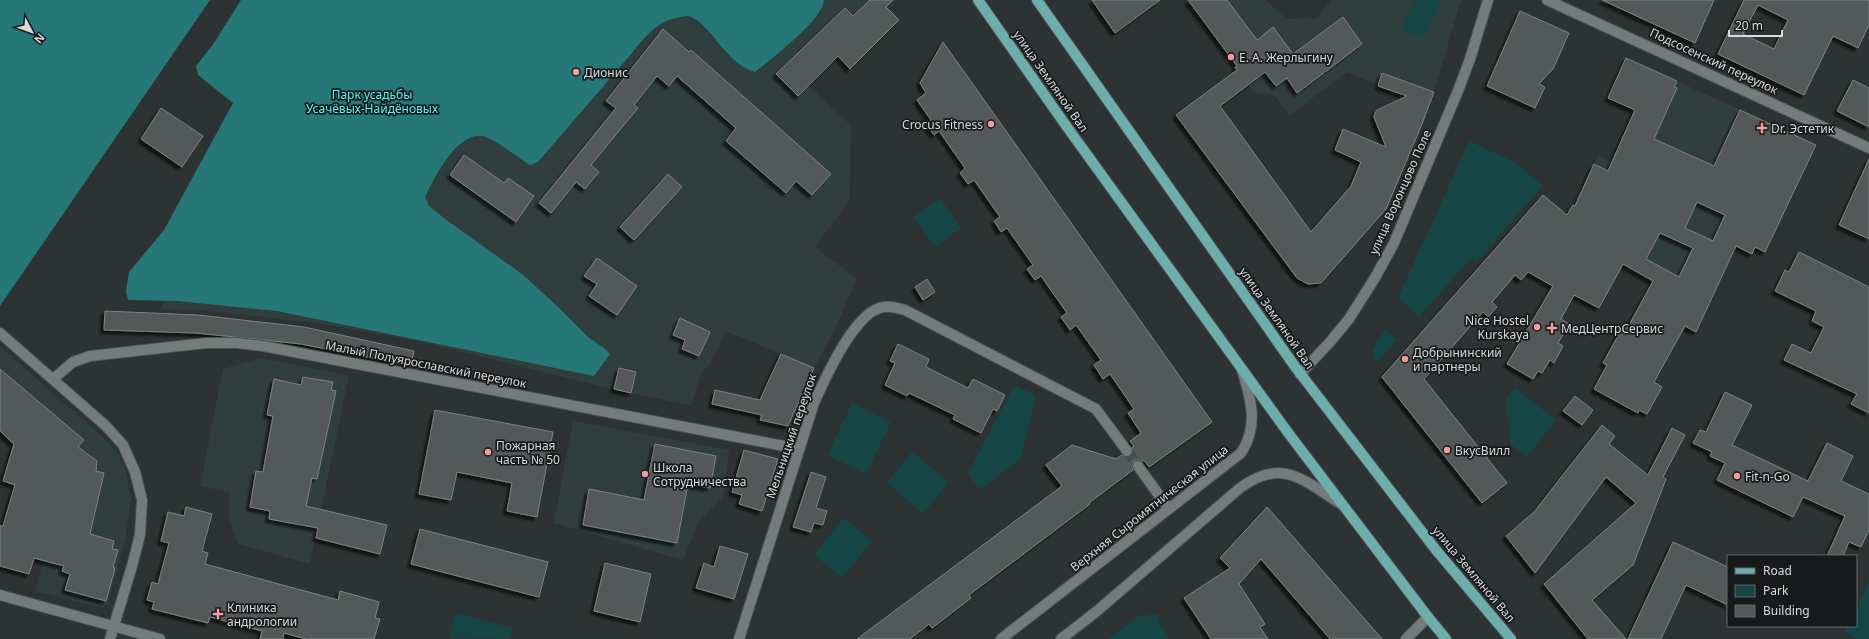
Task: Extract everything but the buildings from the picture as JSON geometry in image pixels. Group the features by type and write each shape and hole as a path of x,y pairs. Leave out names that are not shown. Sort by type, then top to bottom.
{"main road":[{"name":"улица Земляной Вал","path":"978,0 1067,127 1289,434 1446,639"},
{"name":"улица Земляной Вал","path":"1037,0 1300,374 1436,550 1511,639"}],"street":[{"name":"улица Воронцово Поле","path":"1300,374 1349,319 1376,276 1394,243 1470,60 1488,0"},
{"name":"Подсосенский переулок","path":"1547,0 1869,148"},
{"name":"Мельницкий переулок","path":"739,639 814,403 828,372 855,328 871,313 882,307 894,307 905,310 1096,409 1127,451"},
{"path":"0,333 106,426 123,445 135,472 142,500 140,535 110,639"},
{"name":"Малый Полуярославский переулок","path":"53,379 73,362 90,356 206,343 244,344 346,361 510,395 784,446 798,451"},
{"name":"Верхняя Сыромятническая улица","path":"1001,639 1241,453 1251,432 1251,406 1241,367"},
{"path":"1138,466 1169,509"},
{"path":"1061,639 1097,611 1240,488 1258,476 1269,473 1291,474 1302,479 1346,507"},
{"path":"0,595 160,639"},
{"path":"1406,639 1428,617"}],"shaded area":[{"path":"321,0 896,0 808,85 851,125 850,200 815,247 857,279 833,333 814,368 726,331 709,365 701,373 691,406 600,386 414,340 323,324 201,310 160,309"},
{"path":"1188,0 1265,0 1288,19 1317,18 1331,0 1461,0 1434,92 1417,101 1347,72 1290,115 1274,95 1253,92 1235,67 1237,66"},
{"path":"1653,70 1816,145 1765,252 1755,248 1752,254 1736,246 1705,313 1666,288 1573,237 1568,215 1579,191 1582,192 1598,156 1612,162"},
{"path":"0,346 108,442 117,452 125,469 131,498 126,537 108,602 103,608 35,591 63,487 0,432"},
{"path":"260,358 349,375 310,564 238,544 229,518 229,492 200,486 223,369"},
{"name":"Школа Сотрудничества","path":"573,421 729,450 723,498 699,521 683,560 554,523"}],"green space":[{"path":"0,0 210,0 0,306"},
{"name":"Парк усадьбы Усачёвых-Найдёновых","path":"241,0 824,0 815,18 806,28 784,49 755,72 744,67 726,52 711,33 696,19 688,16 669,20 651,31 538,162 530,165 491,139 476,136 466,139 457,147 441,167 425,197 429,206 522,274 588,337 610,354 594,376 277,311 178,301 128,300 126,291 129,272 164,230 233,103 198,75 196,66 214,43"},
{"path":"1415,0 1442,0 1423,39 1401,29"},
{"path":"1469,141 1515,162 1543,186 1477,261 1472,257 1419,317 1398,298"},
{"path":"940,198 961,228 935,247 913,217"},
{"path":"1385,330 1397,340 1378,362 1373,357 1372,350"},
{"path":"1014,385 1036,395 1021,458 980,490 968,474"},
{"path":"1515,388 1556,420 1527,457 1510,444 1506,399"},
{"path":"852,403 891,422 866,474 827,455"},
{"path":"912,452 949,482 923,514 887,483"},
{"path":"844,518 872,541 842,578 814,555"},
{"path":"1869,580 1869,639 1857,639 1845,632 1848,627 1857,627 1857,607"},
{"path":"455,613 513,628 510,639 449,638"},
{"path":"1160,614 1157,620 1170,639 1109,639 1138,616"}],"tunnel":[{"path":"1127,451 1138,466"}],"place":[{"name":"Е. А. Жерлыгину","path":"1231,57"},
{"name":"Дионис","path":"576,72"},
{"name":"Crocus Fitness","path":"991,124"},
{"name":"Dr. Эстетик","path":"1762,128"},
{"name":"Nice Hostel Kurskaya","path":"1537,327"},
{"name":"МедЦентрСервис","path":"1552,328"},
{"name":"Добрынинский и партнеры","path":"1405,359"},
{"name":"ВкусВилл","path":"1447,450"},
{"name":"Пожарная часть № 50","path":"488,452"},
{"name":"Школа Сотрудничества","path":"645,474"},
{"name":"Fit-n-Go","path":"1737,476"},
{"name":"Клиника андрологии","path":"218,614"}]}
